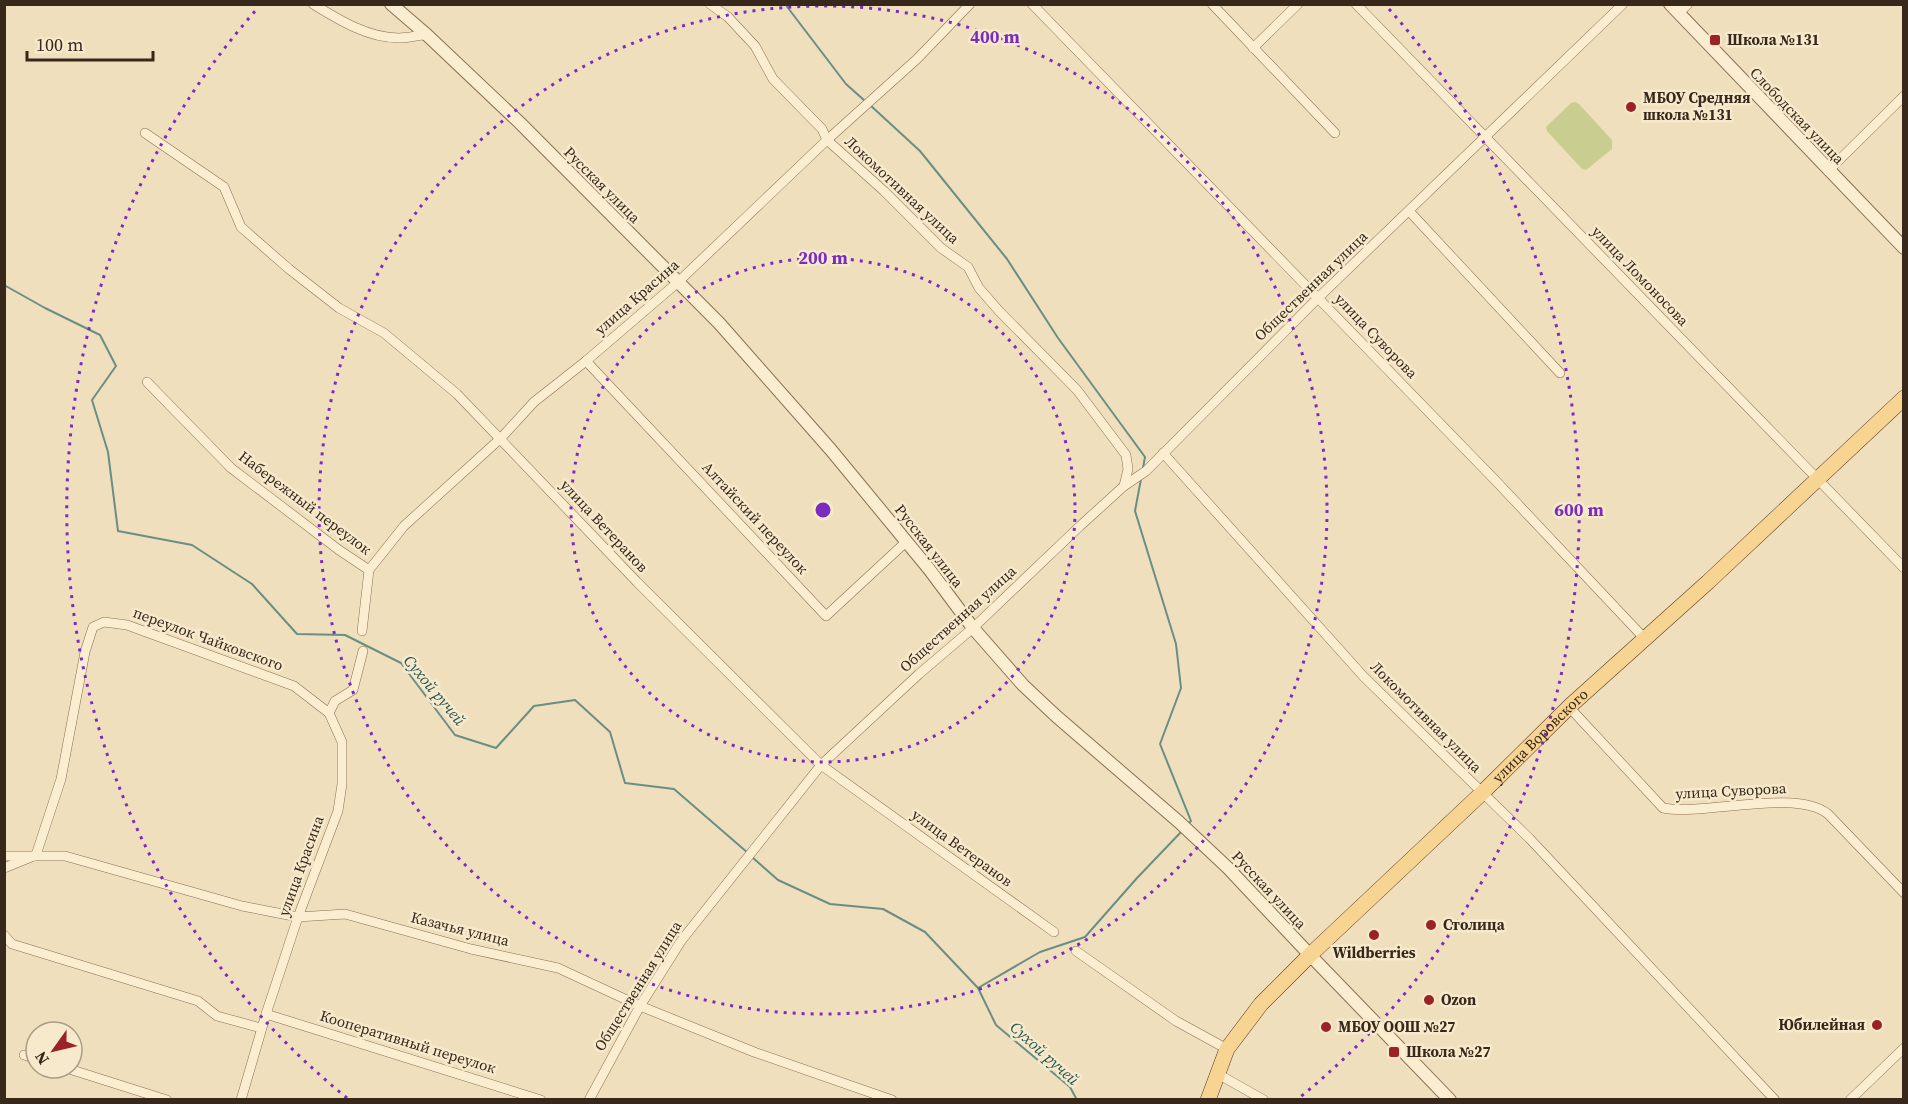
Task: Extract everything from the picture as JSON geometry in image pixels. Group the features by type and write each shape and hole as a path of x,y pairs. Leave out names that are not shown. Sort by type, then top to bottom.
{"main road":[{"name":"улица Воровского","path":"1208,1100 1227,1049 1261,1004 1569,707 1904,398"}],"street":[{"path":"313,4 342,22 381,36 401,38 427,35"},
{"name":"Русская улица","path":"391,4 520,123 719,323 831,450 907,541 973,628 1031,693 1185,827 1228,868 1450,1100"},
{"name":"Локомотивная улица","path":"710,4 728,17 755,46 773,79 822,129 826,140 884,191 941,248 968,267 980,288 999,311 1077,390 1126,455 1128,469 1124,486"},
{"name":"улица Красина","path":"369,570 404,526 501,438 534,402 677,283 826,140 917,59 970,4"},
{"name":"улица Суворова","path":"1032,4 1495,480 1645,639"},
{"path":"1212,4 1335,133"},
{"path":"1254,48 1298,4"},
{"name":"улица Ломоносова","path":"1356,4 1904,568"},
{"name":"Общественная улица","path":"589,1100 640,1006 681,941 821,765 919,674 973,628 1124,486 1146,471 1318,298 1623,4"},
{"name":"Слободская улица","path":"1679,7 1828,171 1904,248"},
{"path":"1828,171 1904,96"},
{"name":"улица Ветеранов","path":"145,133 224,188 241,227 289,269 339,308 384,333 458,394 637,582 821,765 1054,932"},
{"path":"1409,211 1560,373"},
{"name":"Алтайский переулок","path":"586,361 826,616 907,541"},
{"name":"Набережный переулок","path":"147,382 231,468 369,570"},
{"name":"Локомотивная улица","path":"1163,453 1364,677 1538,848 1775,1100"},
{"path":"362,631 369,570"},
{"name":"переулок Чайковского","path":"36,855 61,779 85,652 93,627 104,622 127,625 294,686 329,713"},
{"path":"329,713 335,701 353,690 363,651"},
{"name":"улица Суворова","path":"1569,707 1663,808 1793,803 1817,808 1828,814 1904,893"},
{"name":"улица Красина","path":"240,1100 298,917 338,811 342,784 342,742 329,713"},
{"path":"4,868 36,855"},
{"name":"Казачья улица","path":"4,856 64,856 242,906 298,917 345,915 471,949 558,968 640,1006 754,1052 892,1100"},
{"path":"4,935 12,944 198,1001 217,1016 261,1028"},
{"path":"1076,951 1176,1021 1227,1049"},
{"name":"Кооперативный переулок","path":"266,1014 542,1100"},
{"path":"1850,1100 1904,1048"},
{"path":"84,1074 167,1100"},
{"path":"1218,1074 1264,1100"}],"green space":[{"path":"1575,102 1612,140 1612,149 1586,170 1582,169 1547,131 1546,127 1571,103"}],"waterway":[{"path":"785,4 846,84 865,101"},
{"path":"870,105 920,151 1007,259 1058,338 1145,457 1143,468"},
{"name":"Сухой ручей","path":"4,285 100,335 116,366 92,400 108,452 118,531 192,545 252,584 297,634 345,635 401,663 455,735 496,748 534,706 575,700 610,732 625,783 674,789 748,853"},
{"path":"1141,479 1135,511 1176,644 1181,688 1160,744 1191,821 1188,824"},
{"path":"978,988 1040,952 1085,937 1182,831"},
{"name":"Сухой ручей","path":"752,857 778,880 830,904 883,909 925,932 978,988 996,1025 1070,1087 1077,1100"}],"place":[{"name":"Школа №131","path":"1715,40"},
{"name":"МБОУ Средняя школа №131","path":"1631,107"},
{"name":"Столица","path":"1431,925"},
{"name":"Wildberries","path":"1374,935"},
{"name":"Ozon","path":"1429,1000"},
{"name":"Юбилейная","path":"1877,1025"},
{"name":"МБОУ ООШ №27","path":"1326,1027"},
{"name":"Школа №27","path":"1394,1052"}]}
